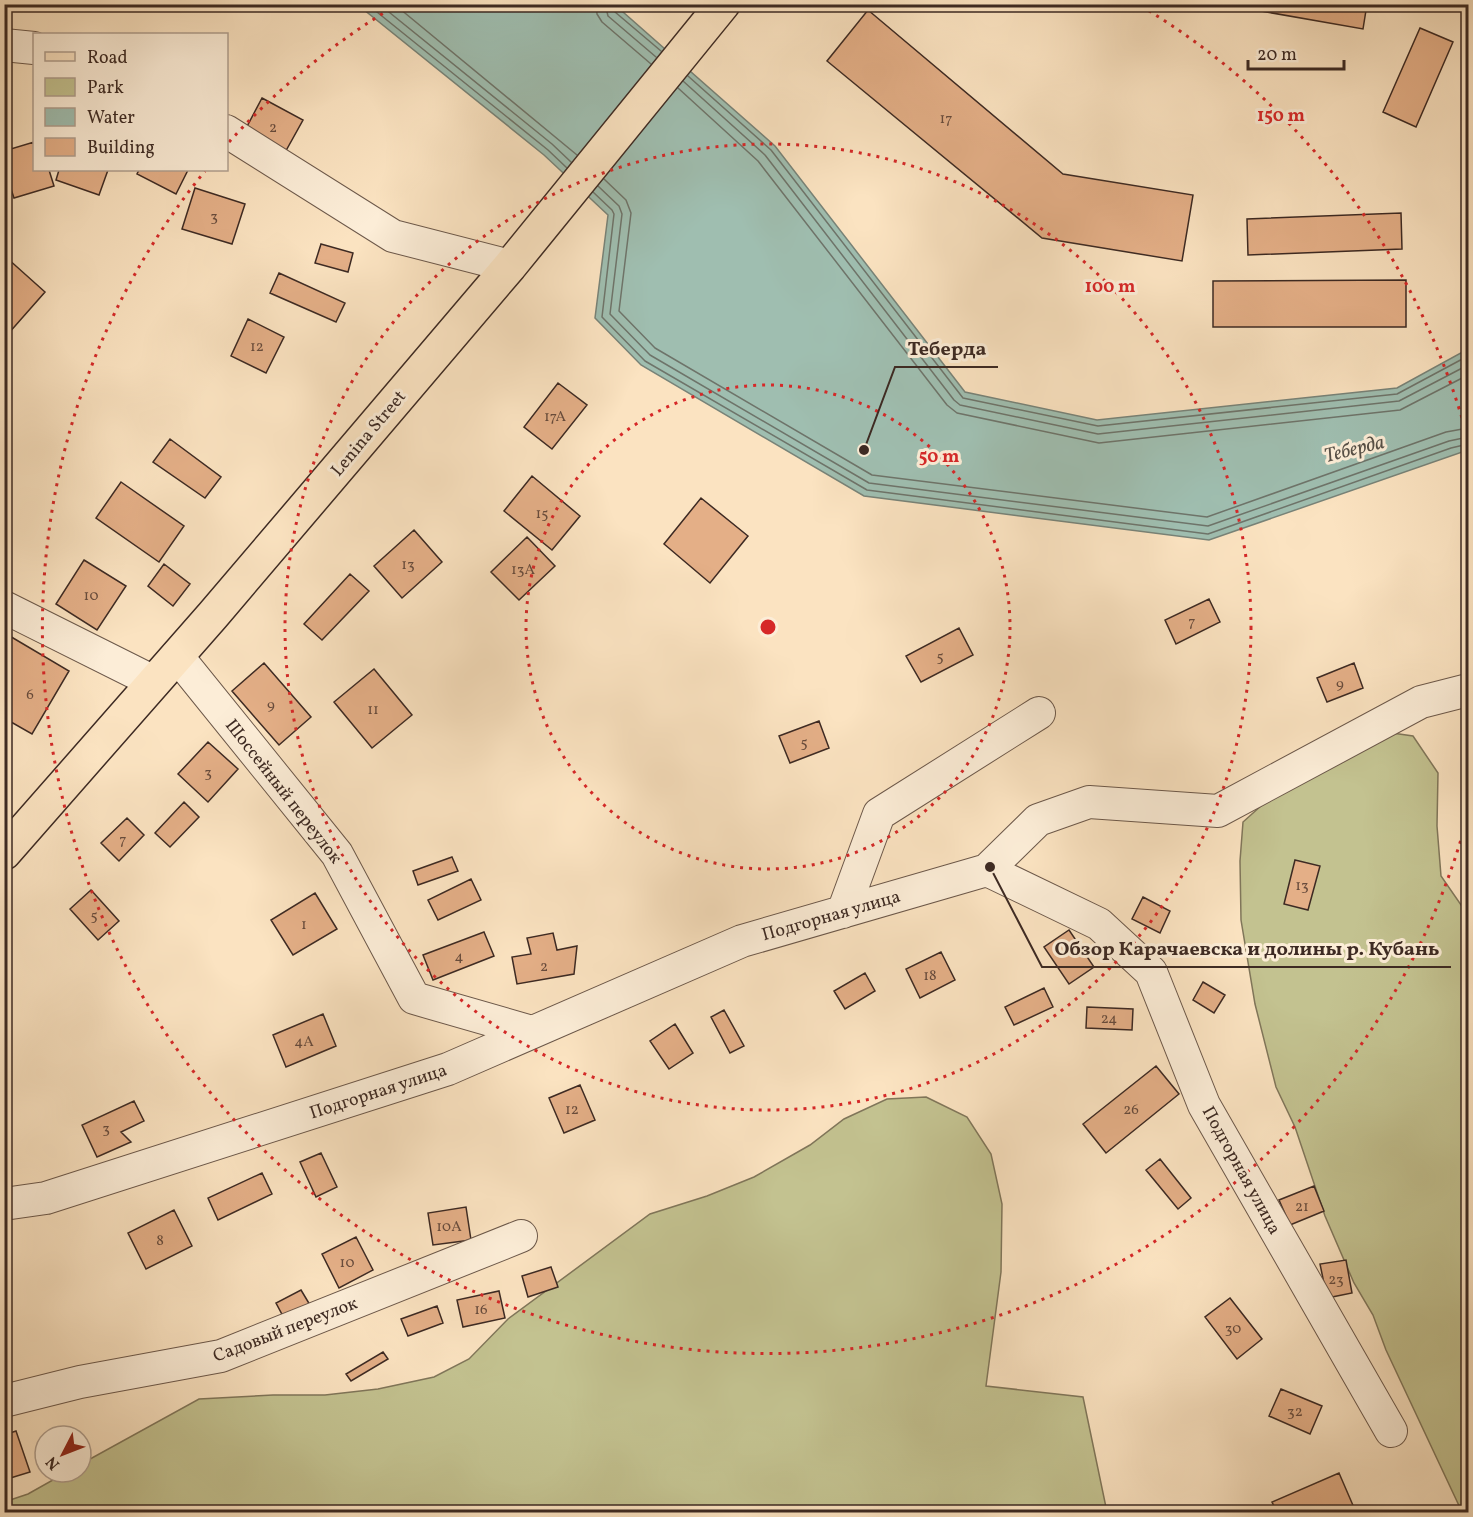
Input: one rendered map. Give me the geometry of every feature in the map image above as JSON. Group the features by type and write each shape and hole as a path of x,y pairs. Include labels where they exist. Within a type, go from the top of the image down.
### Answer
{"main road":[{"name":"Lenina Street","path":"4,853 177,657 510,266 723,4"}],"street":[{"path":"4,45 33,48"},
{"path":"228,132 393,236 510,266"},
{"path":"4,607 154,682"},
{"name":"Шоссейный переулок","path":"177,657 337,854 414,998 532,1032"},
{"path":"987,870 1038,820 1089,802 1218,811 1421,702 1468,690"},
{"path":"843,912 879,814 1040,713"},
{"name":"Подгорная улица","path":"4,1204 46,1198 448,1069 742,941 987,870 1099,924 1151,972 1204,1105 1391,1431"},
{"name":"Садовый переулок","path":"4,1401 81,1383 221,1356 521,1236"}],"green space":[{"path":"1371,730 1413,736 1438,773 1437,826 1441,876 1468,915 1468,1512 1462,1512 1386,1350 1373,1315 1354,1283 1325,1216 1295,1127 1276,1087 1255,1004 1241,920 1240,861 1243,822 1273,795"},
{"path":"926,1097 967,1117 991,1154 1002,1204 1001,1272 986,1386 1083,1397 1107,1512 5,1512 4,1502 28,1494 46,1484 93,1484 93,1457 199,1399 325,1395 378,1389 434,1377 469,1359 508,1319 650,1214 707,1196 754,1177 810,1145 844,1119 887,1099"}],"water":[{"path":"358,5 615,5 775,146 965,392 1097,420 1397,388 1468,349 1468,450 1209,540 864,496 641,365 595,318 608,215 544,155"}],"building":[{"path":"1221,4 1367,4 1363,29"},
{"path":"868,10 1063,174 1193,195 1182,261 1042,238 827,61"},
{"path":"1420,28 1453,42 1416,127 1383,112"},
{"path":"262,98 303,120 283,156 243,134"},
{"path":"33,142 33,171 49,171 54,186 14,198 4,168 4,151"},
{"path":"59,171 108,171 99,195 56,180"},
{"path":"138,171 188,171 176,194 137,174"},
{"path":"195,188 245,204 232,244 182,229"},
{"path":"1401,213 1402,249 1248,255 1247,219"},
{"path":"321,244 353,253 348,272 315,263"},
{"path":"7,258 45,292 8,334 4,331 4,261"},
{"path":"279,273 345,303 336,322 270,293"},
{"path":"1406,280 1406,327 1213,327 1213,281"},
{"path":"248,319 284,337 266,373 231,356"},
{"path":"558,383 587,405 552,449 524,427"},
{"path":"170,439 221,477 205,498 153,462"},
{"path":"532,476 580,516 552,550 504,511"},
{"path":"121,482 184,526 159,562 96,518"},
{"path":"701,498 748,536 710,583 664,544"},
{"path":"414,530 442,562 402,598 374,566"},
{"path":"527,537 555,566 519,600 491,572"},
{"path":"84,560 126,586 97,630 56,604"},
{"path":"164,564 190,584 173,606 148,586"},
{"path":"350,574 369,591 322,640 304,624"},
{"path":"1209,599 1220,622 1176,644 1165,620"},
{"path":"959,628 973,655 921,682 906,656"},
{"path":"8,635 69,671 32,734 4,718 4,640"},
{"path":"264,663 311,717 279,745 232,691"},
{"path":"1354,663 1363,688 1327,702 1317,678"},
{"path":"374,669 412,715 372,748 334,702"},
{"path":"819,721 829,748 790,763 779,736"},
{"path":"208,742 238,769 208,802 178,774"},
{"path":"184,802 199,817 170,847 155,833"},
{"path":"127,818 144,835 119,861 101,843"},
{"path":"452,857 458,871 418,885 413,871"},
{"path":"1295,860 1320,866 1308,910 1284,904"},
{"path":"471,879 481,900 438,920 428,900"},
{"path":"91,890 119,921 98,940 70,909"},
{"path":"315,893 337,929 293,955 271,920"},
{"path":"1143,897 1170,911 1160,933 1132,919"},
{"path":"1069,930 1094,967 1069,984 1044,947"},
{"path":"484,932 494,956 433,980 423,955"},
{"path":"553,933 557,950 577,946 574,974 517,984 512,957 531,954 527,938"},
{"path":"941,952 955,980 920,998 906,969"},
{"path":"865,973 875,991 845,1009 834,991"},
{"path":"1203,982 1225,995 1214,1013 1193,1000"},
{"path":"1044,988 1053,1007 1014,1025 1005,1007"},
{"path":"1087,1007 1133,1009 1132,1030 1086,1028"},
{"path":"724,1010 744,1046 730,1053 711,1017"},
{"path":"323,1014 336,1046 286,1067 273,1035"},
{"path":"675,1024 693,1053 669,1069 650,1041"},
{"path":"1156,1066 1179,1094 1106,1153 1083,1124"},
{"path":"580,1085 595,1120 564,1133 549,1098"},
{"path":"134,1101 144,1121 121,1132 131,1142 97,1157 82,1125"},
{"path":"321,1153 337,1187 316,1197 300,1162"},
{"path":"1160,1159 1191,1198 1178,1209 1146,1170"},
{"path":"262,1173 272,1194 218,1220 208,1198"},
{"path":"1314,1186 1324,1211 1290,1225 1279,1200"},
{"path":"466,1207 471,1240 433,1245 428,1213"},
{"path":"174,1210 192,1246 146,1269 128,1233"},
{"path":"356,1237 373,1270 339,1288 322,1254"},
{"path":"1346,1260 1352,1293 1327,1298 1320,1264"},
{"path":"551,1267 558,1287 528,1297 522,1276"},
{"path":"301,1290 310,1305 284,1318 276,1303"},
{"path":"499,1291 505,1318 463,1327 457,1300"},
{"path":"1230,1298 1262,1339 1237,1359 1205,1317"},
{"path":"437,1306 443,1323 408,1336 401,1319"},
{"path":"383,1352 388,1359 351,1381 346,1374"},
{"path":"1281,1389 1322,1406 1310,1434 1269,1416"},
{"path":"16,1431 30,1472 4,1480 4,1435"},
{"path":"1339,1473 1355,1510 1349,1512 1277,1512 1272,1502"}],"place":[{"name":"Теберда","path":"864,450"},
{"name":"Обзор Карачаевска и долины р. Кубань","path":"990,867"}]}
